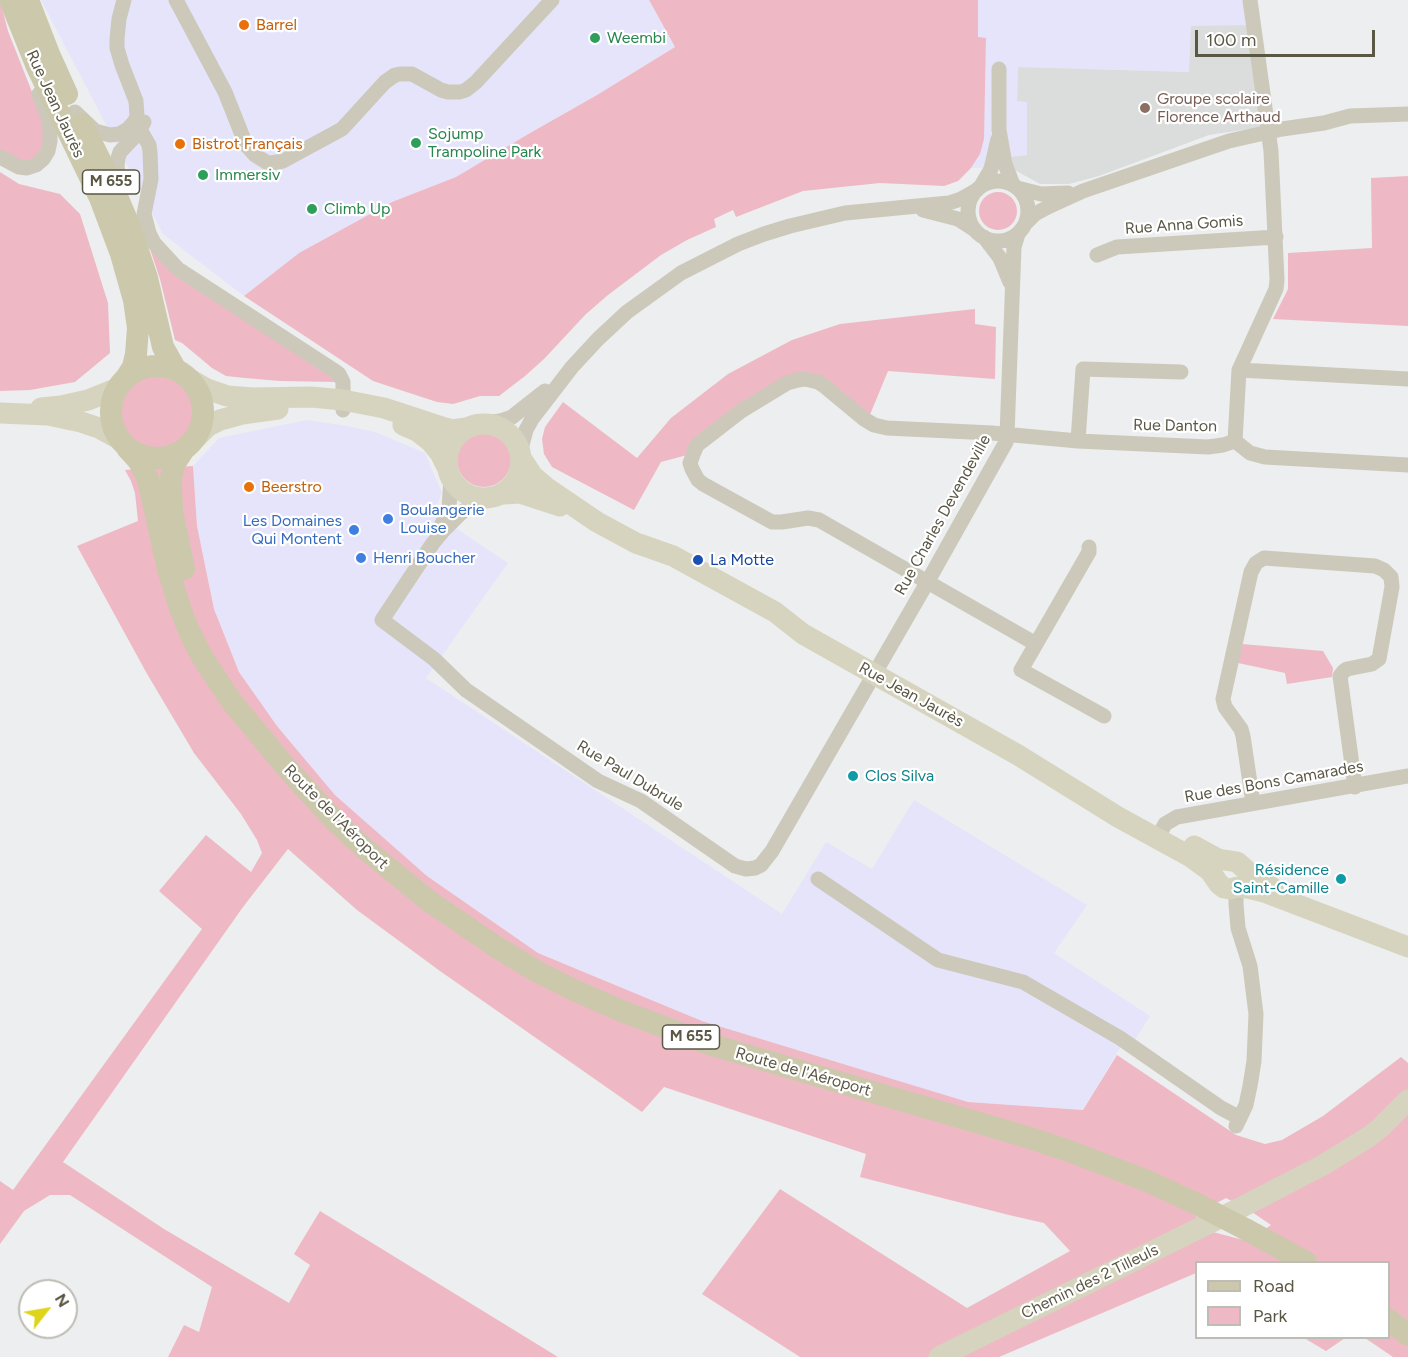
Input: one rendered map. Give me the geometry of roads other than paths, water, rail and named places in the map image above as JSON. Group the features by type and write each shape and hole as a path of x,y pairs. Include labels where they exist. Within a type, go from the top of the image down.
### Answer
{"main road":[{"name":"Rue Jean Jaurès","path":"10,0 30,51 100,198 121,254 137,315 138,341 134,363 122,383"},
{"name":"Rue Jean Jaurès","path":"28,0 56,70 130,228 147,278 163,347 182,374"},
{"path":"182,374 166,367 153,366 141,369 122,383 111,404 111,416 114,428 123,443 137,454 154,459 172,456 189,445 214,423 242,414 284,408 343,405 384,408 453,430 476,426 501,428 510,434 519,447 521,468 511,487 498,495 477,498 458,488 437,449 417,431 387,419 343,405 311,397 240,398 214,392 182,374"},
{"path":"182,374 199,392 202,404 202,422 189,445"},
{"name":"Route de l'Aéroport","path":"0,412 43,408 92,399 122,383"},
{"name":"Route de l'Aéroport","path":"0,412 48,416 81,422 99,428 123,443 138,460 148,479 168,569 189,631 201,655 223,688 285,766 335,821 429,902 495,946 536,971 576,991 624,1012 712,1045 982,1123 1059,1148 1145,1180 1195,1203 1302,1261"},
{"path":"449,474 447,459 449,448 457,435 476,426"},
{"name":"Route de l'Aéroport","path":"189,445 175,463 171,487 172,511 190,592 210,650 226,681 262,738"},
{"name":"Rue Jean Jaurès","path":"521,458 533,476 547,488 597,522"},
{"name":"Rue Jean Jaurès","path":"498,495 520,493 555,504 597,522 636,543 673,556 775,612 803,634 873,674 1018,755 1074,782 1160,833 1227,885 1264,892 1408,947"},
{"name":"Rue Jean Jaurès","path":"1160,833 1218,859 1235,863 1268,886 1325,914"},
{"path":"1227,885 1242,883 1245,877 1244,871 1235,863"},
{"name":"Chemin des 2 Tilleuls","path":"939,1357 1316,1169 1357,1145 1380,1128 1408,1100"},
{"path":"1390,1320 1408,1335"}],"street":[{"path":"124,0 119,19 117,48 136,101 137,126 149,145 151,178 144,214 154,243 178,269 339,374 343,382 343,405"},
{"path":"177,0 225,92 246,145 255,155 271,163 283,161 342,129 385,82 395,75 412,74 448,92 466,90 552,0"},
{"path":"1234,441 1239,370 1277,285 1269,131 1250,0"},
{"path":"0,157 19,167 27,168 44,159 48,151 50,128 46,111 29,70 30,51"},
{"path":"999,69 999,130 1005,164 1028,207 1022,228"},
{"path":"75,112 95,131 110,135 119,134 137,126"},
{"path":"902,208 963,221 980,234 999,241 1009,239 1035,214 1083,191 1220,144 1269,131 1324,123 1350,116 1408,114"},
{"path":"120,204 122,192 117,167 118,158 137,126"},
{"path":"980,234 970,221 968,210 971,199 991,169 999,130"},
{"path":"476,426 505,420 519,412 572,367 609,328 632,308 671,280 711,257 764,234 845,213 956,201 997,181 1041,194 1083,191"},
{"name":"Rue Charles Devendeville","path":"873,674 1003,449 1007,435 1014,247 1022,228"},
{"name":"Rue Charles Devendeville","path":"980,234 1000,258 1012,291"},
{"name":"Rue Anna Gomis","path":"1097,255 1118,247 1276,237"},
{"path":"521,458 526,430 532,419 572,367"},
{"path":"1078,441 1083,369 1181,372"},
{"path":"1239,370 1408,379"},
{"name":"Rue Danton","path":"1036,644 819,520 808,518 777,523 767,519 698,480 690,463 693,452 718,428 758,400 787,383 806,379 824,385 864,419 873,425 886,428 1208,447 1223,446 1234,441 1250,453 1265,457 1408,465"},
{"name":"Rue Paul Dubrule","path":"449,474 451,498 433,543 382,620 434,659 466,690 598,781 641,801 735,866 746,869 755,868 761,865 772,851 873,674"},
{"name":"Rue Paul Dubrule","path":"433,543 461,513 498,495"},
{"path":"1089,547 1089,552 1021,670 1104,716"},
{"path":"1253,803 1243,736 1225,707 1223,699 1251,572 1256,563 1264,558 1375,566 1384,570 1391,577 1392,587 1379,659 1372,664 1344,670 1340,676 1355,787"},
{"name":"Rue des Bons Camarades","path":"1160,833 1168,821 1177,817 1408,776"},
{"path":"818,879 938,960 1023,982 1120,1038 1238,1122 1246,1105 1254,1061 1256,1014 1250,966 1238,928 1230,916 1227,885"}],"place":[{"name":"Barrel","path":"244,25"},
{"name":"Weembi","path":"595,38"},
{"name":"Groupe scolaire Florence Arthaud","path":"1145,108"},
{"name":"Sojump Trampoline Park","path":"416,143"},
{"name":"Bistrot Français","path":"180,144"},
{"name":"Immersiv","path":"203,175"},
{"name":"Climb Up","path":"312,209"},
{"name":"Beerstro","path":"249,487"},
{"name":"Boulangerie Louise","path":"388,519"},
{"name":"Les Domaines Qui Montent","path":"354,530"},
{"name":"Henri Boucher","path":"361,558"},
{"name":"La Motte","path":"698,560"},
{"name":"Clos Silva","path":"853,776"},
{"name":"Résidence Saint-Camille","path":"1341,879"}]}
